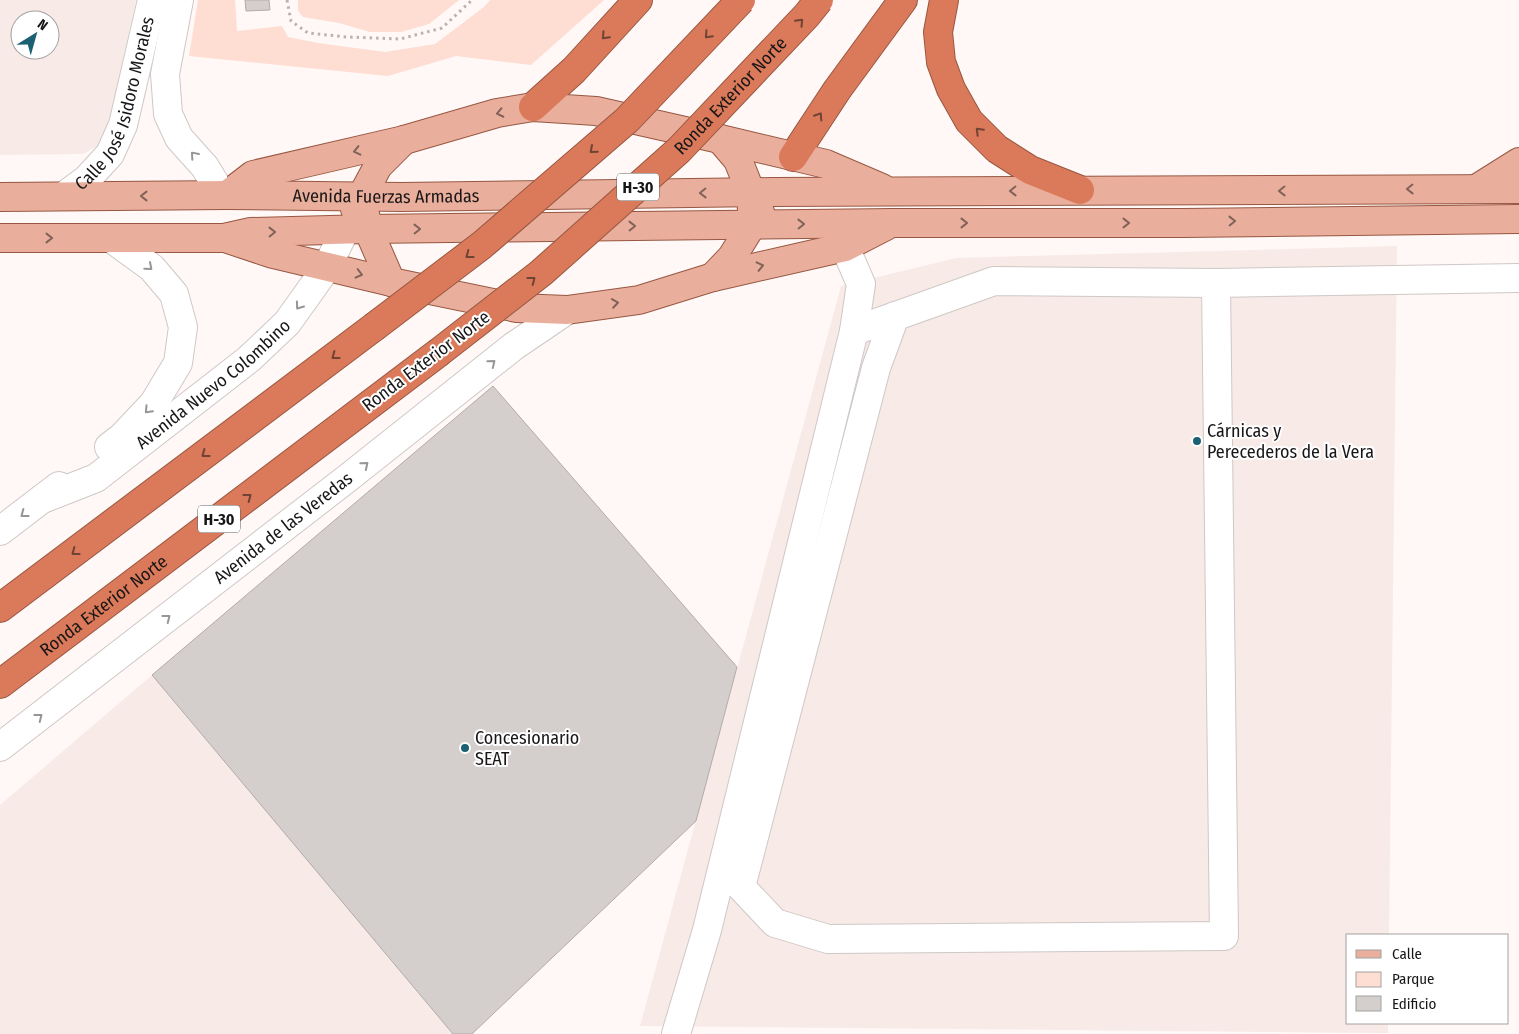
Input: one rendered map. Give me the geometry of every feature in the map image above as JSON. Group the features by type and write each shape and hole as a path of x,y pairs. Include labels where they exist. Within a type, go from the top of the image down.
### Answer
{"highway":[{"path":"533,107 574,70 638,0"},
{"path":"0,608 482,245 627,120 741,0"},
{"name":"Ronda Exterior Norte","path":"0,684 541,273 679,150 819,0"},
{"path":"792,157 836,90 903,0"},
{"path":"944,0 938,32 942,62 950,89 969,121 996,149 1030,170 1080,190"}],"main road":[{"path":"225,195 253,175 404,140 497,113 533,107 596,111 826,164 892,192"},
{"path":"720,139 762,193"},
{"path":"391,282 382,264 357,230 361,195 378,166 404,140"},
{"path":"713,277 732,257 752,225 762,193 792,157"},
{"path":"1476,189 1519,162"},
{"name":"Avenida Fuerzas Armadas","path":"0,197 1519,189"},
{"path":"1406,219 1440,204 1519,202"},
{"name":"Avenida Fuerzas Armadas","path":"0,238 224,238 251,232 357,230 892,223 1183,223 1519,218"},
{"path":"224,238 273,254 391,282 517,308 567,310 639,300 713,277 845,247 892,223"}],"street":[{"name":"Calle José Isidoro Morales","path":"64,196 87,178 110,154 123,125 152,0"},
{"name":"Calle José Isidoro Morales","path":"179,0 165,74 168,114 179,138 225,195"},
{"name":"Avenida Nuevo Colombino","path":"45,498 96,478 249,359 287,323 327,266 357,230"},
{"name":"Avenida Nuevo Colombino","path":"0,532 122,437 154,403 178,364 183,327 174,294 152,268 111,238"},
{"path":"676,1034 708,930 854,331 861,284 845,247"},
{"path":"854,331 994,281 1216,283 1519,278"},
{"path":"895,316 876,368 741,887 775,923 828,939 1224,936 1216,283"},
{"name":"Avenida de las Veredas","path":"0,747 349,477 514,346 567,310"}],"path":[{"path":"287,0 291,21 308,33 400,39 442,28 472,0"}],"shaded area":[{"path":"0,0 136,0 112,108 101,144 83,154 0,155"},
{"path":"1397,246 1389,934 1346,934 1346,1024 1388,1024 1388,1033 640,1026 841,286 956,258"},
{"path":"152,675 453,1034 0,1034 0,805"}],"green space":[{"path":"198,0 235,0 237,31 282,26 288,37 385,52 435,44 484,7 490,0 604,0 531,65 456,56 388,76 189,56"},
{"path":"298,0 459,0 429,24 401,32 370,32 339,23 303,17 298,11"}],"building":[{"path":"245,0 269,0 270,10 246,11"},
{"name":"Concesionario SEAT","path":"493,386 737,667 696,821 472,1034 453,1034 152,675"}],"place":[{"name":"Cárnicas y Perecederos de la Vera","path":"1197,441"},
{"name":"Concesionario SEAT","path":"465,748"}]}
